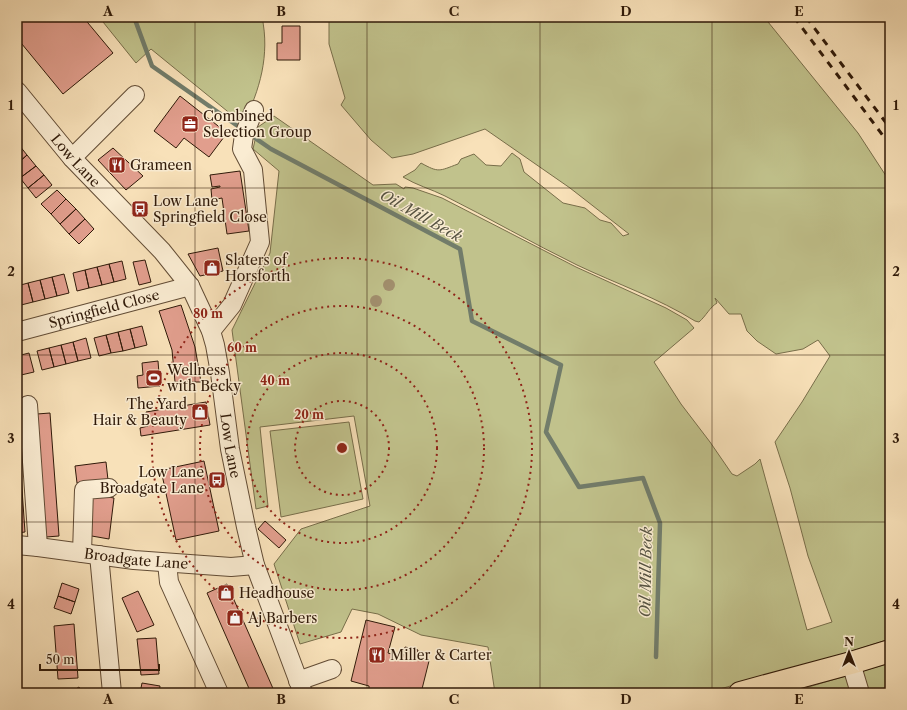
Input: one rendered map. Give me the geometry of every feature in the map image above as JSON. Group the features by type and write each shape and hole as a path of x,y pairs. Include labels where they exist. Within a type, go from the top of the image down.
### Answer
{"highway":[{"path":"740,693 890,651"}],"street":[{"name":"Low Lane","path":"17,91 72,158 162,251 190,286 211,331 220,373 230,449 255,565 301,687"},
{"path":"72,158 135,94"},
{"path":"211,331 232,305 260,242 253,170 242,149 244,135 252,115"},
{"name":"Springfield Close","path":"17,332 190,286"},
{"path":"28,405 38,547"},
{"path":"109,488 84,490 90,554 112,693"},
{"name":"Broadgate Lane","path":"17,546 38,547 134,560 230,567 255,565"},
{"path":"167,562 169,582 219,693"},
{"path":"851,663 860,693"},
{"path":"301,687 332,670"}],"green space":[{"path":"99,17 262,17 265,45 262,72 259,85 243,124 151,49 136,63"},
{"path":"329,17 764,17 858,133 890,182 890,639 706,693 495,693 488,647 421,635 378,614 352,609 341,632 300,644 274,564 301,529 370,506 354,416 260,427 268,506 256,509 232,330 270,253 279,171 253,149 258,127 274,116 373,185 396,184 404,189 405,187 413,188 442,198 576,267 666,308 687,320 694,328 654,362 681,404 732,474 737,476 760,459 807,630 832,622 808,556 790,488 775,442 830,356 818,340 803,349 776,354 757,341 747,331 741,314 729,314 715,298 717,303 699,322 695,321 652,298 577,265 445,196 403,177 415,170 421,163 439,170 458,164 461,159 474,154 486,165 501,166 512,153 520,159 524,172 563,203 585,208 600,220 611,223 623,236 629,234 570,188 485,129 413,154 392,158 371,140 341,105 345,98 329,44"},
{"path":"349,422 363,499 281,517 270,431"},
{"path":"890,663 890,689 875,693 788,693"}],"building":[{"path":"17,17 83,17 113,53 63,94 17,38"},
{"path":"282,26 300,26 300,60 277,60 277,43 282,43"},
{"path":"180,96 227,133 209,157 184,138 176,148 154,131"},
{"path":"19,145 27,155 17,164 17,147"},
{"name":"Grameen","path":"113,148 143,176 126,190 98,160"},
{"path":"27,155 36,166 20,178 17,175 17,164"},
{"path":"36,166 44,175 28,188 20,178"},
{"path":"240,171 249,231 227,234 222,198 212,200 211,189 220,186 212,187 210,175"},
{"path":"44,175 52,185 36,198 28,188"},
{"path":"57,190 66,199 51,214 41,204"},
{"path":"66,199 76,209 60,224 51,214"},
{"path":"76,209 85,219 69,234 60,224"},
{"path":"85,219 94,229 79,244 69,234"},
{"path":"218,248 223,271 200,276 188,254"},
{"path":"145,260 151,282 139,285 133,262"},
{"path":"122,261 126,279 114,282 109,264"},
{"path":"109,264 114,282 102,285 97,267"},
{"path":"97,267 102,285 89,288 85,270"},
{"path":"85,270 89,288 77,291 73,273"},
{"path":"64,274 69,293 57,296 52,277"},
{"path":"52,277 57,296 45,299 40,280"},
{"path":"40,280 45,299 33,302 28,283"},
{"path":"28,283 33,302 21,305 17,286"},
{"path":"181,305 195,347 201,382 175,382 172,350 159,311"},
{"path":"142,326 147,345 135,348 130,329"},
{"path":"130,329 135,348 123,351 118,332"},
{"path":"118,332 123,351 111,353 106,335"},
{"path":"106,335 111,353 99,356 94,338"},
{"path":"86,338 91,358 78,361 73,342"},
{"path":"73,342 78,361 66,364 61,345"},
{"path":"61,345 66,364 54,367 49,348"},
{"path":"49,348 54,367 42,370 37,351"},
{"path":"29,353 34,372 21,375 17,356"},
{"path":"17,357 21,375 17,376"},
{"path":"158,361 160,386 138,388 137,376 143,375 142,363"},
{"path":"206,402 210,425 141,436 140,428 148,426 146,412"},
{"path":"50,413 59,536 46,537 37,414"},
{"path":"17,418 25,532 17,533"},
{"path":"204,461 219,531 176,540 161,470"},
{"path":"106,462 108,480 77,483 75,466"},
{"path":"91,494 114,498 109,539 86,535"},
{"path":"265,521 286,540 279,548 258,529"},
{"path":"62,583 79,589 75,602 58,596"},
{"path":"227,584 275,693 251,693 207,593"},
{"path":"138,591 154,625 137,632 122,598"},
{"path":"58,596 75,602 71,614 54,608"},
{"name":"Miller & Carter","path":"366,620 395,627 388,653 403,657 405,647 418,650 416,657 429,661 421,693 369,693 369,686 351,681"},
{"path":"74,624 78,678 58,679 54,626"},
{"path":"156,638 159,674 141,675 137,639"},
{"path":"142,683 160,686 159,693 140,693"},
{"path":"79,687 83,693 69,693"}],"waterway":[{"name":"Oil Mill Beck","path":"134,17 152,66 242,129"},
{"name":"Oil Mill Beck","path":"248,133 271,149 460,249 472,321 561,365 546,432 579,487 643,478 660,523 656,657"}],"railway":[{"path":"794,17 890,145"},
{"path":"806,17 890,128"}],"place":[{"name":"Combined Selection Group","path":"190,124"},
{"name":"Grameen","path":"117,165"},
{"name":"Low Lane Springfield Close","path":"140,209"},
{"name":"Slaters of Horsforth","path":"212,268"},
{"name":"Wellness with Becky","path":"154,378"},
{"name":"The Yard Hair & Beauty","path":"200,412"},
{"name":"Low Lane Broadgate Lane","path":"217,480"},
{"name":"Headhouse","path":"226,593"},
{"name":"Aj Barbers","path":"235,618"},
{"name":"Miller & Carter","path":"377,655"}]}
